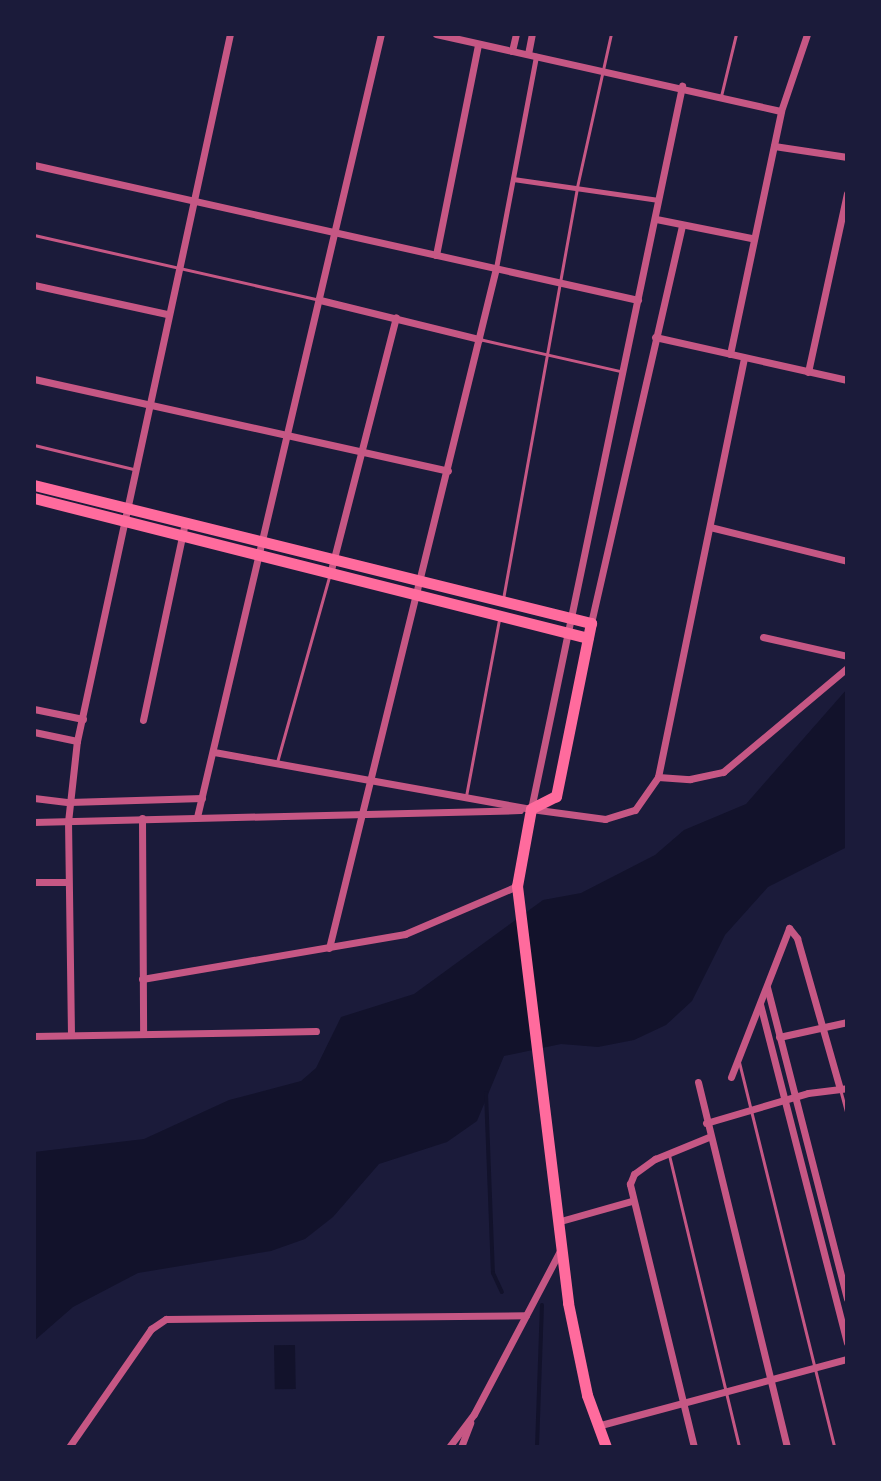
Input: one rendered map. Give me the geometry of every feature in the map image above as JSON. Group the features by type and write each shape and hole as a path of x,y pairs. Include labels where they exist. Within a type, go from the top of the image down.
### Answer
{"main road":[{"path":"34,485 262,540 419,583 591,623 556,796 531,809 517,902 560,1251 577,1357 606,1447"},
{"path":"34,498 588,638"}],"street":[{"path":"71,1035 68,822 77,741 146,404 230,34"},
{"path":"197,817 381,34"},
{"path":"436,34 682,86 781,111"},
{"path":"512,51 516,34"},
{"path":"329,948 365,812 496,268 513,179 532,55 532,34"},
{"path":"730,354 751,238 781,111 807,34"},
{"path":"436,255 478,44"},
{"path":"531,809 682,86"},
{"path":"774,146 847,157"},
{"path":"34,165 638,300"},
{"path":"513,179 659,200"},
{"path":"808,372 847,193"},
{"path":"656,219 751,238"},
{"path":"591,623 682,225"},
{"path":"34,285 167,314"},
{"path":"320,300 479,339"},
{"path":"330,574 396,317"},
{"path":"655,337 847,380"},
{"path":"214,752 373,777 531,809 618,817 635,810 658,777 744,358"},
{"path":"34,379 448,471"},
{"path":"143,720 185,522"},
{"path":"710,527 847,561"},
{"path":"763,637 847,656"},
{"path":"658,777 698,779 723,772 847,668"},
{"path":"34,709 83,719"},
{"path":"34,732 77,741"},
{"path":"34,798 69,802 202,798"},
{"path":"34,822 365,812 476,815 531,809"},
{"path":"142,818 143,1034"},
{"path":"34,882 67,882"},
{"path":"142,979 405,934 517,886"},
{"path":"706,1123 795,1096 844,1089 792,929 785,930 731,1077"},
{"path":"767,985 847,1299"},
{"path":"760,1004 847,1343"},
{"path":"770,1039 847,1022"},
{"path":"34,1036 316,1031"},
{"path":"698,1082 787,1447"},
{"path":"694,1447 630,1190 634,1174 668,1151 709,1137"},
{"path":"798,1151 808,1148"},
{"path":"556,1216 631,1201"},
{"path":"461,1447 474,1414 560,1251"},
{"path":"69,1447 151,1329 178,1318 526,1315"},
{"path":"597,1426 724,1388 847,1359"},
{"path":"449,1447 474,1414"}],"lane":[{"path":"502,603 545,354 611,34"},
{"path":"721,96 736,34"},
{"path":"34,235 320,300"},
{"path":"479,339 622,372"},
{"path":"34,445 133,469"},
{"path":"277,762 330,574"},
{"path":"466,796 500,616"},
{"path":"738,1059 834,1447"},
{"path":"844,1089 847,1116"},
{"path":"668,1151 739,1447"}],"shaded area":[{"path":"847,689 847,847 768,887 725,935 692,1001 666,1025 634,1040 598,1047 561,1044 504,1056 477,1121 447,1142 379,1164 333,1217 305,1239 271,1251 138,1273 73,1307 34,1341 34,1152 144,1139 229,1100 301,1081 316,1068 341,1017 414,994 543,900 581,893 655,855 684,830 746,804"},
{"path":"274,1345 295,1345 296,1389 275,1389"}],"waterway":[{"path":"486,1093 493,1273 502,1292"},
{"path":"537,1447 542,1305"}]}
